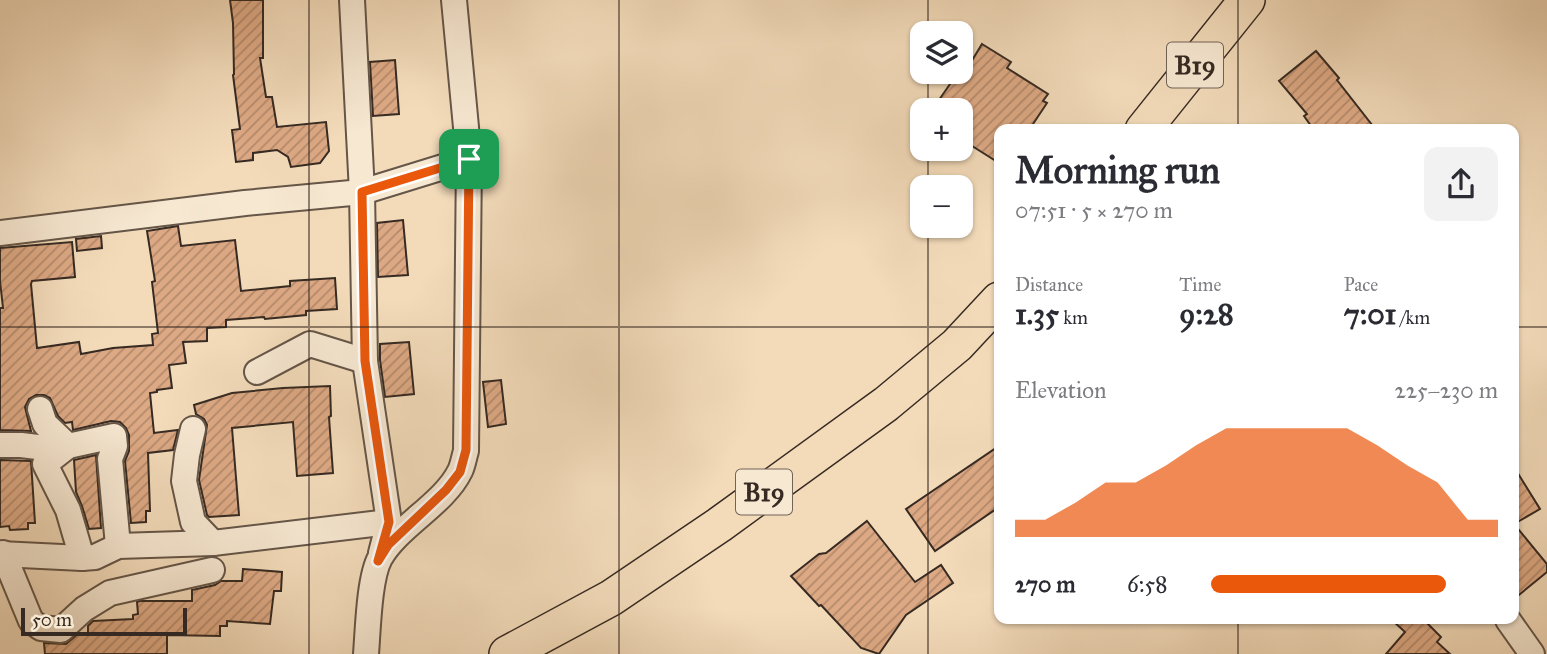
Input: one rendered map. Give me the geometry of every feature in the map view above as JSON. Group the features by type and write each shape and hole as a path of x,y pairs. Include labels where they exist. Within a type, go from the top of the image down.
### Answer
{"highway":[{"name":"B19","path":"1153,124 1247,0"},
{"name":"B19","path":"507,654 611,598 719,525 886,404 957,345 994,305"}],"street":[{"path":"352,0 362,192 365,361 389,522 372,593 366,654"},
{"path":"378,561 388,545 446,490 460,472 466,450 469,159 454,0"},
{"path":"0,233 246,202 362,192 469,159"},
{"path":"257,372 310,344 365,361"},
{"path":"40,409 45,424 68,446"},
{"path":"193,429 184,481 193,522 214,543"},
{"path":"0,445 46,448 114,436 115,446 110,459 118,547"},
{"path":"68,446 45,464 88,558 110,593"},
{"path":"212,570 110,593 84,609 61,630 41,628 31,621 1,554 88,558 118,547 214,543 389,522"},
{"path":"1511,624 1532,654"}],"building":[{"path":"230,0 263,0 263,58 260,58 266,97 272,97 277,127 326,122 329,151 320,163 291,167 288,157 277,150 253,153 253,160 236,162 232,130 240,129 233,75"},
{"path":"982,44 1011,62 1007,68 1048,94 1043,101 1047,103 1033,124 994,124 994,160 973,147 973,98 940,98 950,84 973,84 973,59"},
{"path":"1316,51 1371,124 1310,124 1304,116 1307,114 1279,81"},
{"path":"395,60 399,114 373,116 370,62"},
{"path":"403,220 408,275 378,277 377,223"},
{"path":"178,226 181,246 235,240 241,291 290,286 290,281 335,278 337,309 306,311 306,315 226,320 226,327 207,328 207,341 183,342 186,363 169,365 172,388 150,393 154,433 178,430 173,450 148,453 150,511 146,511 146,522 131,523 125,461 129,451 129,435 120,422 111,421 73,430 72,422 65,423 58,416 50,398 36,395 29,399 25,407 31,431 0,430 0,308 3,308 0,248 72,242 75,277 32,281 31,284 37,348 79,342 81,354 153,345 152,334 158,333 152,282 155,281 147,231"},
{"path":"101,236 102,248 77,251 76,239"},
{"path":"409,342 414,394 385,397 380,344"},
{"path":"501,380 506,424 488,427 483,382"},
{"path":"330,386 333,473 297,476 293,422 232,428 239,515 209,517 199,480 207,425 204,419 196,414 194,405 232,393"},
{"path":"994,449 994,510 935,551 906,509"},
{"path":"96,455 101,528 89,529 76,492 74,460"},
{"path":"0,460 31,461 35,523 28,523 28,529 10,530 9,526 0,527"},
{"path":"1519,475 1540,509 1519,521"},
{"path":"867,521 915,582 941,565 953,583 906,615 879,654 861,648 791,576"},
{"path":"1519,530 1547,564 1547,572 1519,595"},
{"path":"243,569 282,572 281,591 274,591 270,624 227,621 227,626 220,626 220,636 167,635 167,654 45,654 44,643 66,644 79,633 88,633 88,626 93,621 133,619 133,615 138,614 137,602 192,601 192,590 221,581 242,581"},
{"path":"1396,624 1428,624 1441,637 1437,642 1450,654 1386,654 1405,632"}],"route":[{"path":"469,159 466,450 460,472 446,490 388,545 378,561 389,522 365,361 362,192 469,159"}]}
